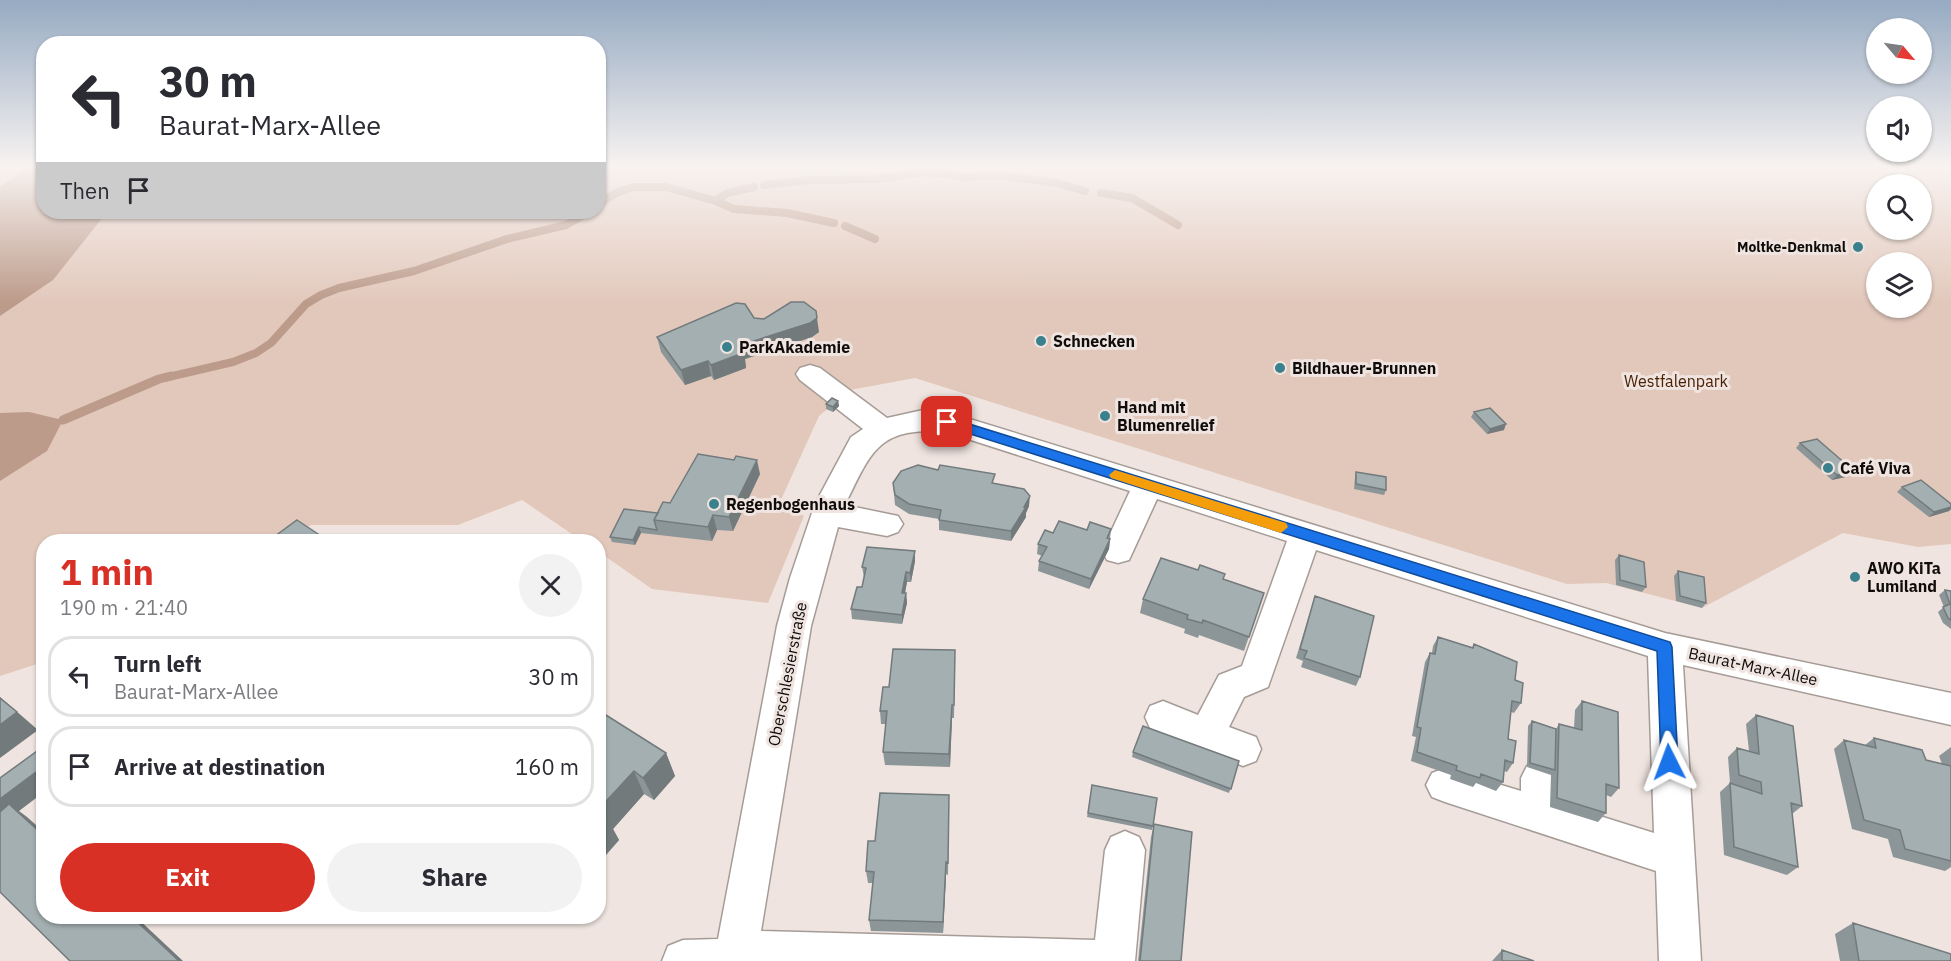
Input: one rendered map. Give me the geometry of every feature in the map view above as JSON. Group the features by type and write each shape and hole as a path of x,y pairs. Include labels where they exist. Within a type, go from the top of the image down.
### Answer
{"street":[{"path":"810,374 893,426"},
{"name":"Baurat-Marx-Allee","path":"893,426 923,420 947,422 1665,647 1951,709"},
{"name":"Oberschlesierstraße","path":"735,957 794,626 806,578 827,513 861,444 893,426"},
{"path":"1118,551 1148,485"},
{"path":"827,513 887,524"},
{"path":"1207,735 1231,686 1256,676 1305,535"},
{"path":"1665,647 1680,961"},
{"path":"1163,717 1243,749"},
{"path":"1445,785 1540,796 1674,858"},
{"path":"1114,961 1125,850"},
{"path":"682,961 735,957 1099,961"}],"green space":[{"name":"Westfalenpark","path":"0,213 36,213 36,219 606,219 606,213 1866,213 1866,240 1932,240 1932,213 1951,213 1951,544 1918,547 1843,533 1702,608 1606,583 1567,584 915,378 850,390 819,416 780,502 804,516 768,603 652,589 606,557 606,534 572,534 522,500 458,525 311,525 294,534 36,534 36,664 0,676"}],"shaded area":[{"path":"0,213 36,213 36,219 101,219 53,280 0,316"},
{"path":"29,412 63,420 47,451 0,481 0,413"}],"building":[{"path":"791,302 804,302 816,311 817,318 810,323 738,346 743,353 711,365 708,361 681,370 657,337 736,303 745,304 754,318 764,319"},
{"path":"832,398 838,401 833,407 826,404"},
{"path":"1490,408 1506,424 1490,429 1474,412"},
{"path":"1817,439 1854,471 1837,475 1800,443"},
{"name":"Regenbogenhaus","path":"698,454 734,460 736,456 757,460 729,517 713,515 708,527 654,520 663,502 670,503"},
{"path":"918,465 938,470 940,465 995,474 992,483 1024,489 1030,496 1011,531 939,520 941,510 909,504 895,495 893,483 901,471"},
{"path":"1356,472 1386,477 1386,490 1356,484"},
{"path":"1921,480 1951,504 1951,507 1934,512 1902,487"},
{"path":"624,509 658,513 654,520 657,530 639,527 633,540 610,537"},
{"path":"297,520 318,534 278,534"},
{"path":"1059,521 1087,530 1090,522 1111,529 1107,538 1110,539 1091,579 1039,561 1047,547 1038,544 1045,530 1053,533"},
{"path":"867,547 915,551 910,573 906,572 902,593 906,593 902,615 851,609 857,587 862,587 866,568 862,567"},
{"path":"1619,555 1644,562 1646,587 1620,580"},
{"path":"1161,558 1198,570 1200,565 1225,574 1223,579 1264,593 1249,637 1203,620 1202,623 1187,619 1188,615 1143,599"},
{"path":"1678,571 1704,577 1706,603 1680,596"},
{"path":"1945,590 1951,591 1951,620 1943,607 1950,604"},
{"path":"1315,596 1374,616 1360,677 1304,658 1307,651 1300,649"},
{"path":"1438,637 1473,648 1474,644 1517,662 1515,680 1523,683 1521,703 1512,701 1508,739 1516,741 1513,763 1505,760 1503,782 1481,774 1480,778 1467,774 1456,770 1457,766 1417,752 1421,728 1417,727 1430,653 1435,654"},
{"path":"893,649 955,650 954,705 952,705 949,754 883,752 887,711 880,711 883,687 889,687"},
{"path":"0,698 17,712 0,725"},
{"path":"1582,701 1618,712 1619,788 1606,784 1606,813 1557,798 1559,724 1582,730"},
{"path":"606,715 666,753 643,778 634,771 606,801"},
{"path":"1756,715 1793,726 1802,806 1791,803 1798,867 1734,847 1730,783 1762,794 1761,782 1739,775 1737,748 1759,754"},
{"path":"1532,721 1556,729 1555,770 1530,763"},
{"path":"1143,726 1239,761 1231,789 1133,752"},
{"path":"1874,738 1922,750 1926,760 1951,766 1951,861 1905,849 1900,830 1864,820 1844,740 1876,748"},
{"path":"36,752 36,772 0,799 0,778"},
{"path":"1092,785 1157,798 1153,826 1088,813"},
{"path":"880,793 949,795 948,863 946,862 943,922 869,920 874,872 866,871 868,841 875,841"},
{"path":"9,804 36,829 36,924 140,924 179,961 70,961 0,892 0,812"},
{"path":"1154,824 1192,832 1181,961 1140,961"},
{"path":"1853,923 1951,954 1951,961 1859,961"},
{"path":"1502,950 1534,961 1502,961"}],"waterway":[{"path":"785,213 834,223"},
{"path":"1157,213 1178,225"},
{"path":"164,378 233,362 256,353 271,343 306,304 339,288 414,271 507,239 566,225 577,219"},
{"path":"845,226 875,239"},
{"path":"63,420 171,376"}],"slow traffic":[{"path":"1115,475 1281,527"}],"place":[{"name":"Moltke-Denkmal","path":"1858,247"},
{"name":"Schnecken","path":"1041,341"},
{"name":"ParkAkademie","path":"727,347"},
{"name":"Bildhauer-Brunnen","path":"1280,368"},
{"name":"Hand mit Blumenrelief","path":"1105,416"},
{"name":"Café Viva","path":"1828,468"},
{"name":"Regenbogenhaus","path":"714,504"},
{"name":"AWO KiTa Lumiland","path":"1855,577"}],"route":[{"path":"947,422 1665,647 1669,762"}]}
